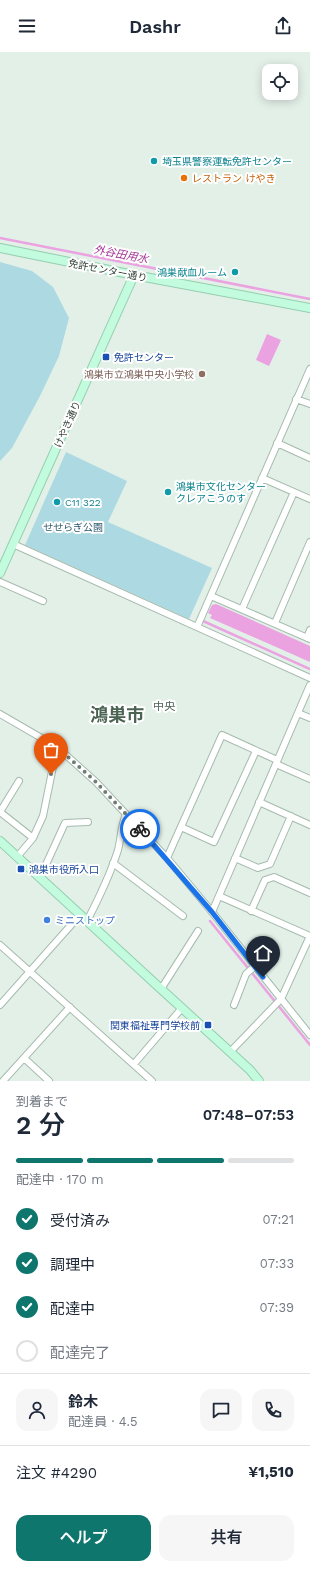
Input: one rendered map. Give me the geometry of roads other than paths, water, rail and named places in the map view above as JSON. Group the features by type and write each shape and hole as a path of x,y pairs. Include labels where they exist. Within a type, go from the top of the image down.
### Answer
{"street":[{"name":"免許センター通り","path":"0,248 310,308"},
{"name":"けやき通り","path":"0,573 134,275"},
{"path":"196,627 310,369"},
{"path":"296,399 310,404"},
{"path":"277,443 310,458"},
{"path":"262,478 310,499"},
{"path":"242,609 294,492"},
{"path":"274,623 310,542"},
{"path":"13,544 310,678"},
{"path":"0,582 44,601"},
{"path":"211,596 308,639 310,630"},
{"path":"212,912 310,685"},
{"path":"298,713 310,718"},
{"path":"0,714 57,747 96,782 167,858 310,1035"},
{"path":"167,858 222,735 256,751 310,780"},
{"path":"17,857 33,838 43,816 57,747"},
{"path":"181,827 214,842 256,751"},
{"path":"19,781 0,812 33,838"},
{"path":"259,802 310,825"},
{"path":"87,921 101,895 113,863 118,848 122,823 126,814"},
{"path":"235,858 258,868 270,864 291,816"},
{"path":"39,877 65,823 88,822"},
{"path":"0,841 250,1070 259,1081"},
{"path":"113,863 184,916"},
{"path":"251,911 265,880 274,877 310,893"},
{"path":"219,896 310,936 281,999 230,1052"},
{"path":"0,1005 80,915"},
{"path":"161,990 198,931"},
{"path":"0,945 152,1081"},
{"path":"234,1005 246,974 255,966"},
{"path":"3,1081 70,1007"},
{"path":"134,1064 182,1008"},
{"path":"24,1058 49,1081"}],"waterway":[{"name":"外谷田用水","path":"0,238 310,299"},
{"path":"203,621 310,669"},
{"path":"210,921 310,1045"}],"place":[{"name":"埼玉県警察運転免許センター","path":"154,161"},
{"name":"レストラン けやき","path":"184,178"},
{"name":"鴻巣献血ルーム","path":"235,272"},
{"name":"免許センター","path":"106,357"},
{"name":"鴻巣市立鴻巣中央小学校","path":"202,374"},
{"name":"鴻巣市文化センター クレアこうのす","path":"168,492"},
{"name":"C11 322","path":"57,502"},
{"name":"鴻巣市役所入口","path":"21,869"},
{"name":"ミニストップ","path":"47,920"},
{"name":"関東福祉専門学校前","path":"208,1025"}],"district":[{"name":"中央","path":"164,706"},
{"name":"鴻巣市","path":"117,715"}],"park label":[{"name":"せせらぎ公園","path":"73,527"}]}
